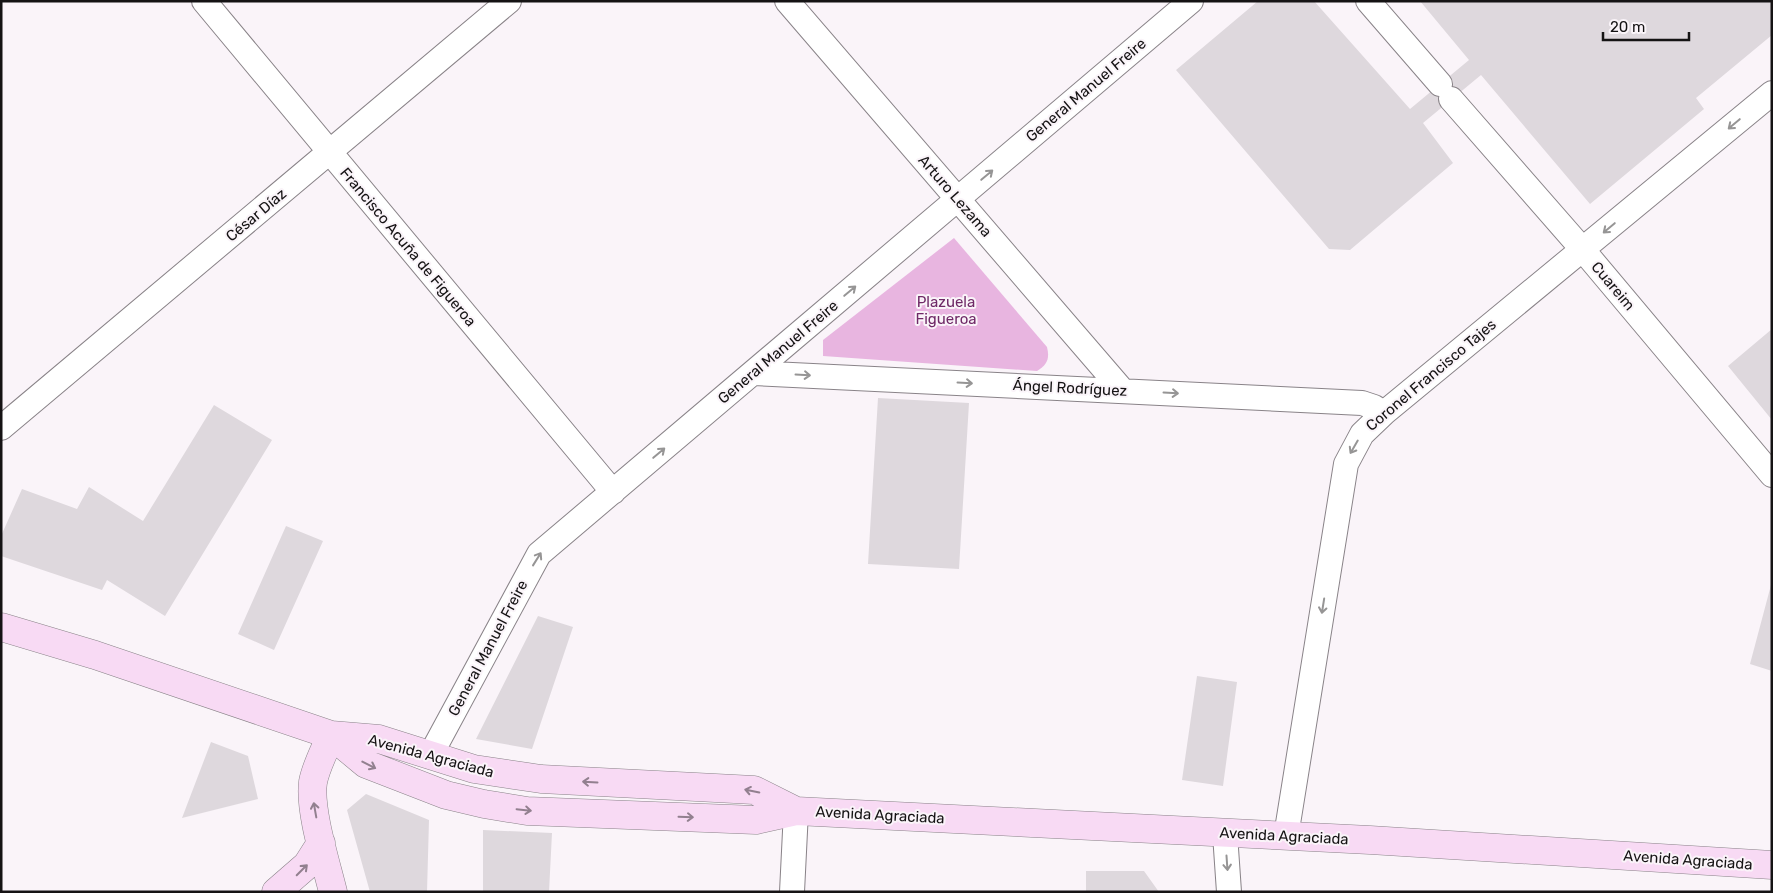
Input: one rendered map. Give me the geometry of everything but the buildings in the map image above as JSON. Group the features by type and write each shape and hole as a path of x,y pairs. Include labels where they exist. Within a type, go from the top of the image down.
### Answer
{"main road":[{"name":"Avenida Agraciada","path":"1,627 95,655 331,735 379,739 474,769 541,779 754,790 796,811"},
{"name":"Avenida Agraciada","path":"331,735 366,764 446,795 526,811 756,820 796,811 1286,836 1772,865"},
{"path":"331,735 313,782 321,843 333,892"},
{"path":"276,892 307,865 321,843"}],"street":[{"name":"Francisco Acuña de Figueroa","path":"204,1 612,492"},
{"name":"César Díaz","path":"1,428 509,1"},
{"name":"Arturo Lezama","path":"787,1 1122,391"},
{"name":"General Manuel Freire","path":"430,756 539,554 1191,1"},
{"name":"Cuareim","path":"1368,1 1583,250 1772,474"},
{"name":"Coronel Francisco Tajes","path":"1286,836 1346,464 1362,434 1384,413 1772,93"},
{"name":"Ángel Rodríguez","path":"754,373 1362,403 1384,413"},
{"path":"792,892 796,811"},
{"path":"1225,834 1229,892"}],"green space":[{"name":"Plazuela Figueroa","path":"954,238 1047,347 1048,358 1043,366 1037,371 823,356 823,340"}]}
